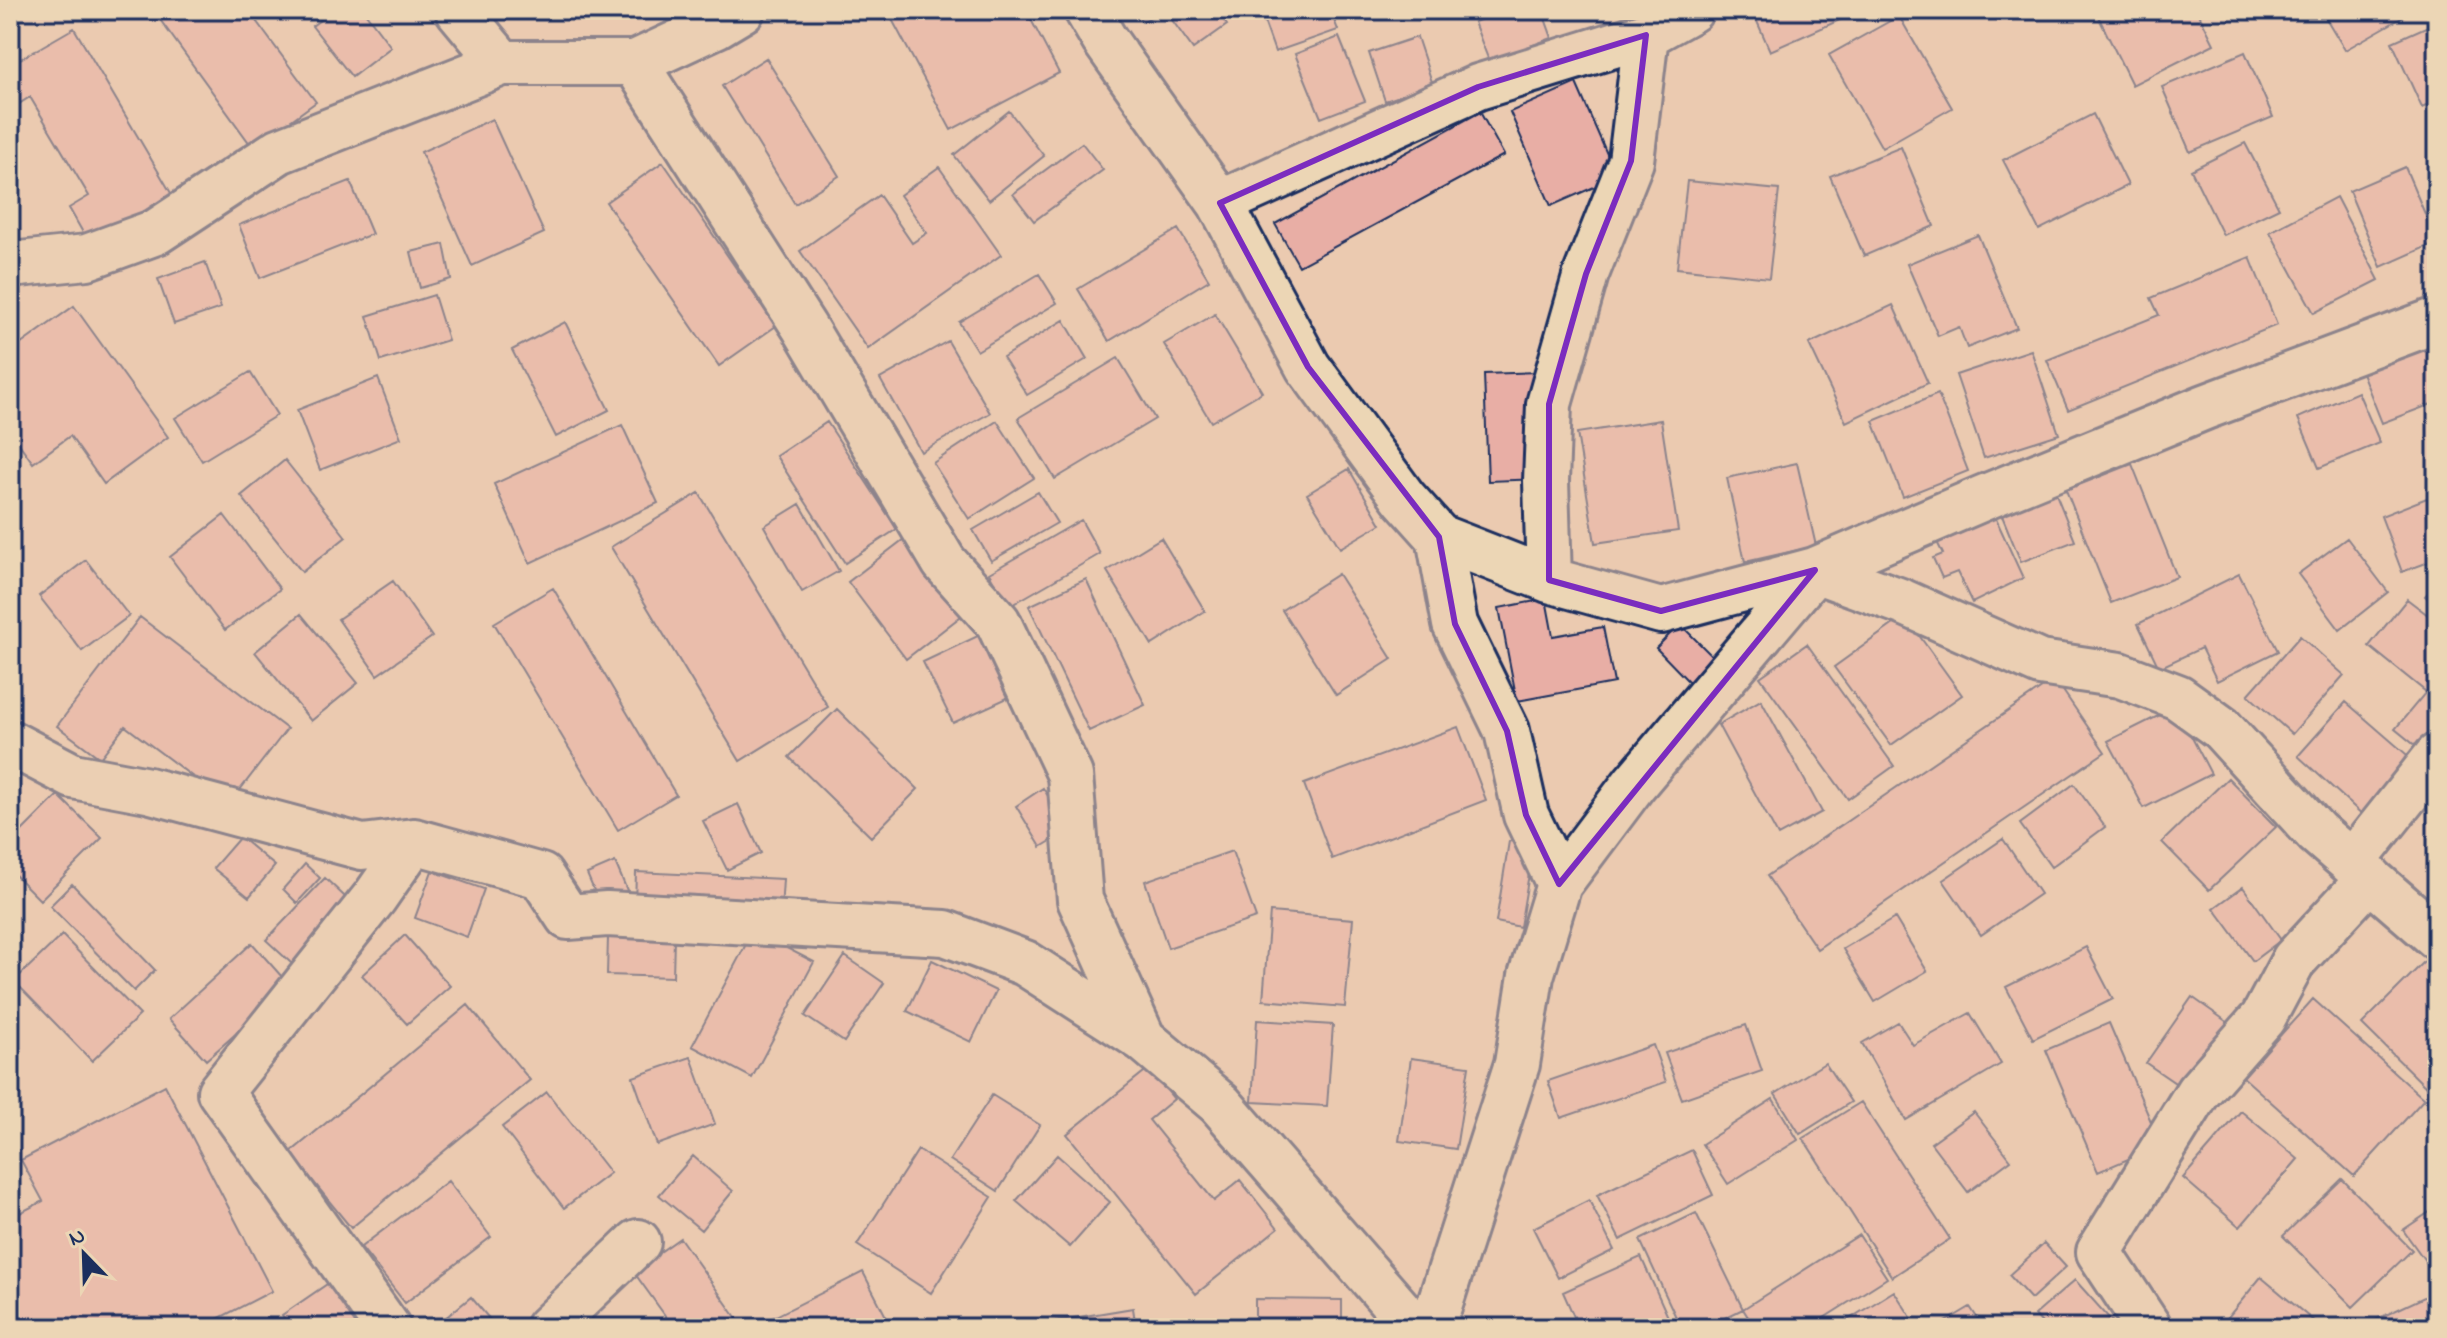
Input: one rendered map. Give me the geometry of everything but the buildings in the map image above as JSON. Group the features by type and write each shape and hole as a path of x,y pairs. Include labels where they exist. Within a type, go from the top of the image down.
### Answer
{"street":[{"path":"458,10 502,63"},
{"path":"10,265 87,257 156,232 279,151 502,63 635,63 742,10"},
{"path":"1087,10 1220,203 1308,367 1404,498 1439,537 1549,580 1661,611 1815,570 2205,407 2437,320"},
{"path":"1220,203 1478,87 1646,35 1691,10"},
{"path":"1549,580 1546,481 1549,404 1586,274 1631,161 1646,35"},
{"path":"635,63 804,327 944,562 998,622 1070,775 1080,900 1143,1039"},
{"path":"1439,537 1455,624 1507,731 1526,815 1559,884"},
{"path":"1815,570 1903,602 2040,663 2120,675 2178,697 2221,728 2316,832 2437,937"},
{"path":"1432,1328 1517,1064 1531,976 1559,884 1634,784 1815,570"},
{"path":"10,743 73,776 162,794 362,847 414,841 541,876 568,917 622,915 945,933 1025,963 1143,1039 1220,1104 1415,1328"},
{"path":"2149,1328 2099,1252 2198,1092 2263,1018 2294,960 2361,870 2437,756"},
{"path":"388,1328 220,1092 375,897 414,841"},
{"path":"548,1328 638,1242"}],"highlighted area":[{"path":"1646,35 1631,161 1586,274 1549,404 1549,580 1661,611 1815,570 1559,884 1526,815 1507,731 1455,624 1439,537 1308,367 1220,203 1478,87"}]}
